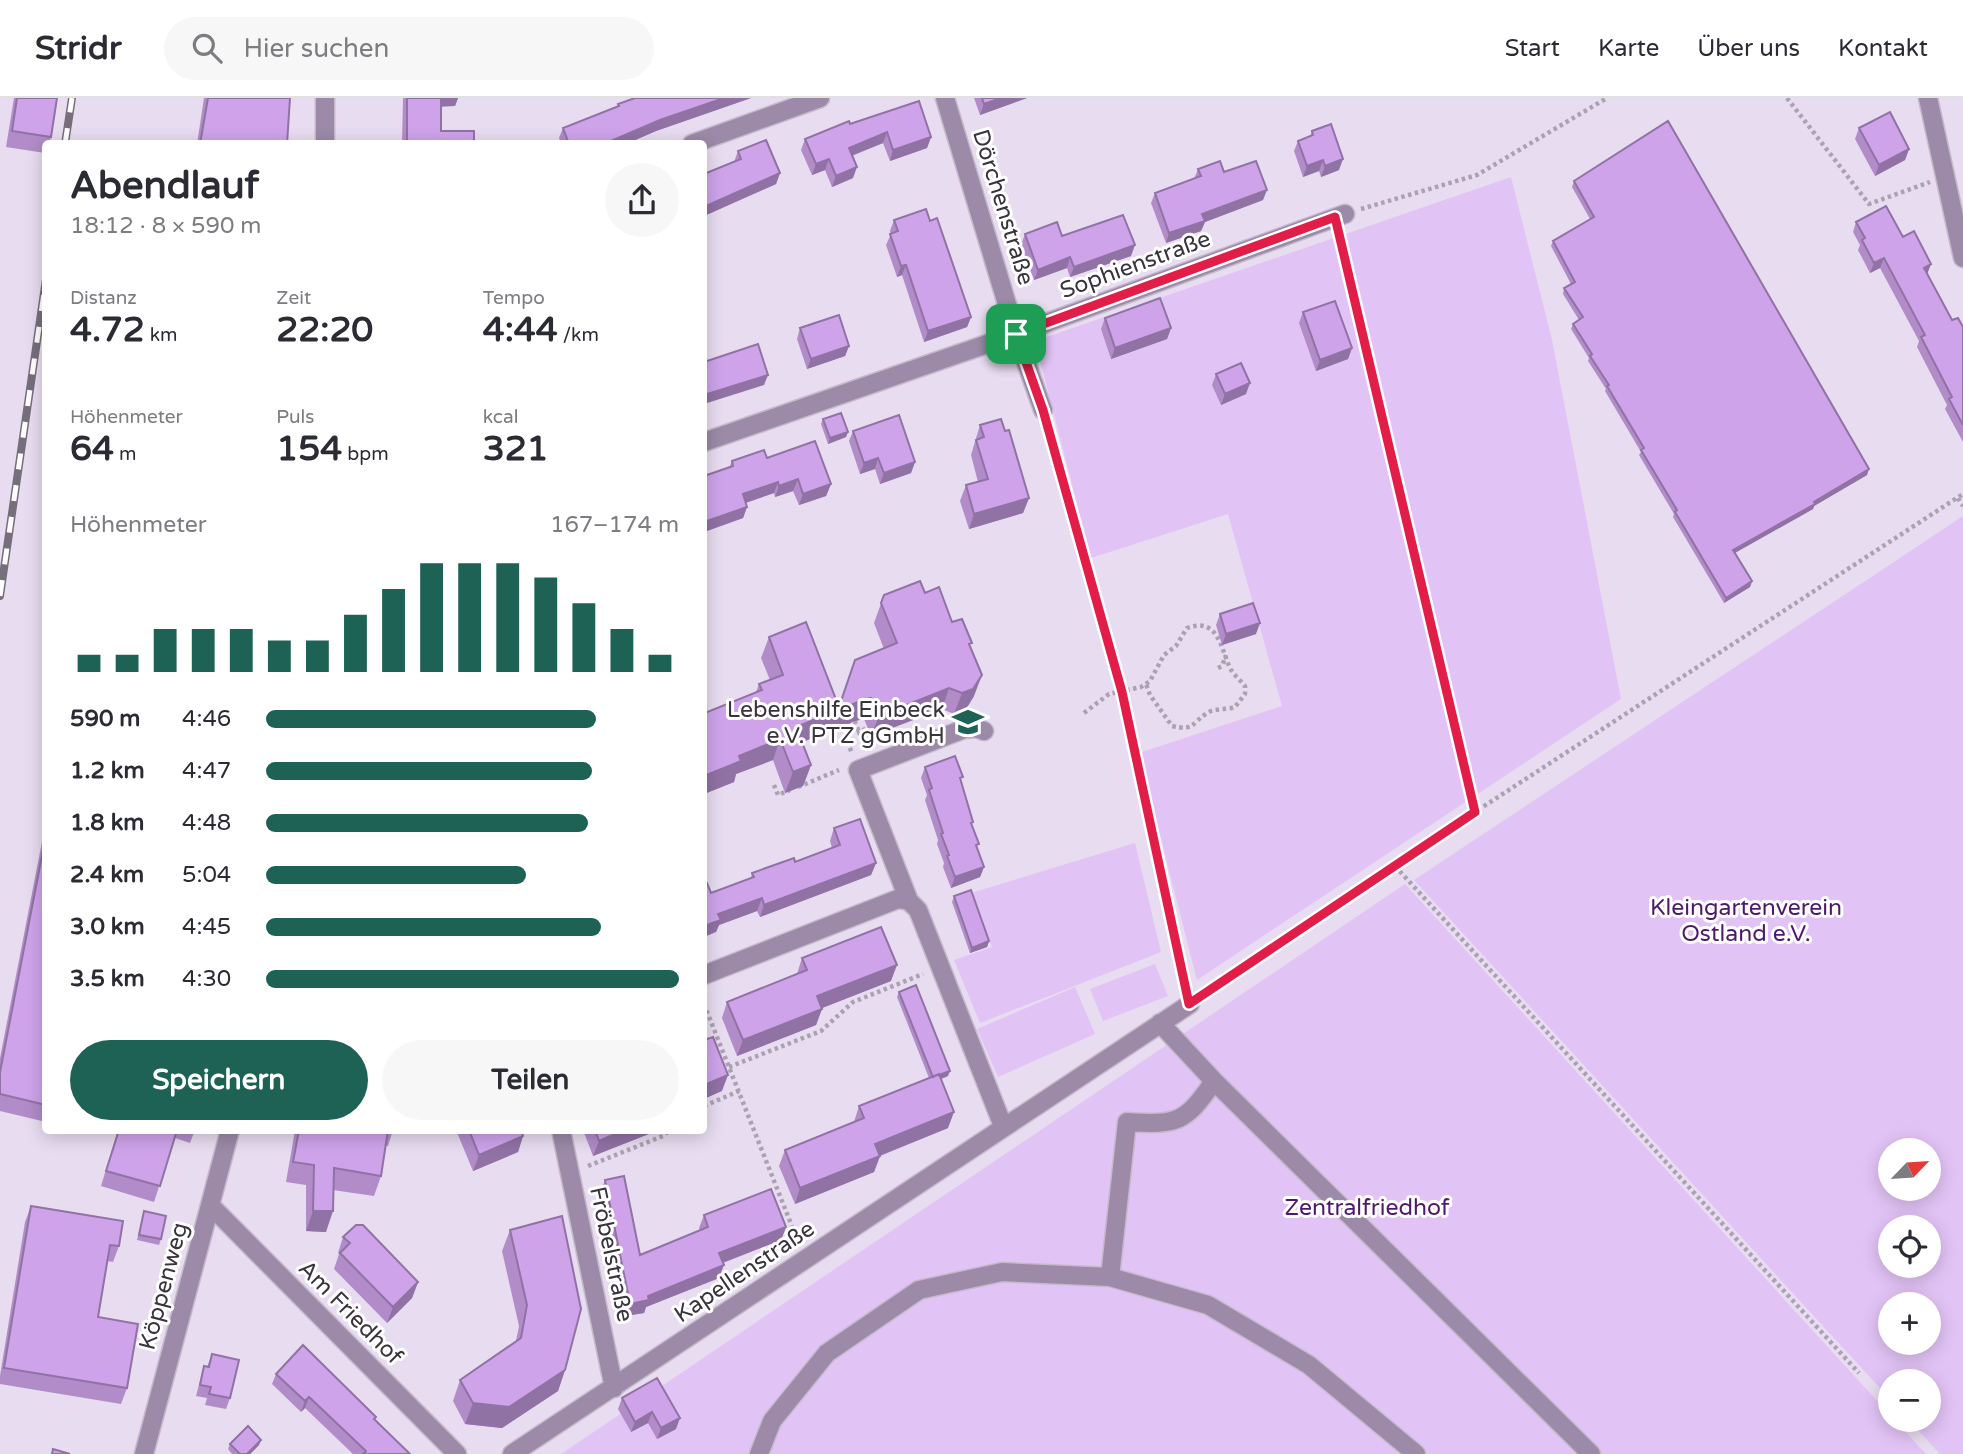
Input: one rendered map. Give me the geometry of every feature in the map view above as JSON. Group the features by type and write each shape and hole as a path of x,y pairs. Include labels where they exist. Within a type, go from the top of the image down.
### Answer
{"street":[{"path":"324,98 325,140"},
{"path":"703,140 820,98"},
{"name":"Dörchenstraße","path":"945,98 1016,334 1043,410"},
{"path":"1928,98 1963,258"},
{"name":"Sophienstraße","path":"707,441 1016,334 1340,216"},
{"path":"984,731 976,728 964,729 857,767 909,901 918,910 1003,1126"},
{"path":"707,974 898,899 909,901"},
{"name":"Kapellenstraße","path":"512,1454 1189,1004"},
{"path":"1160,1023 1214,1081 1591,1454"},
{"path":"1110,1277 1127,1122 1158,1124 1179,1120 1195,1107 1214,1081"},
{"name":"Köppenweg","path":"144,1454 229,1134"},
{"name":"Fröbelstraße","path":"562,1134 614,1388"},
{"name":"Am Friedhof","path":"210,1205 457,1454"},
{"path":"759,1454 772,1421 827,1353 919,1290 1002,1272 1110,1277 1208,1305 1309,1365 1416,1454"}],"path":[{"path":"1475,812 1340,216 1477,175 1607,98"},
{"path":"1787,98 1869,204 1944,177"},
{"path":"1043,410 1122,692 1189,1004 1475,812 1960,496 1963,506"},
{"path":"1084,713 1109,694 1146,684 1154,677 1164,655 1176,646 1186,628 1203,625 1213,631 1219,640 1231,669 1245,686 1245,694 1235,707 1208,712 1195,725 1186,729 1172,726 1150,695 1146,684"},
{"path":"1218,668 1222,666 1227,655"},
{"path":"774,785 778,796 857,767 838,718"},
{"path":"841,728 855,722 859,732"},
{"path":"1395,866 1859,1373"},
{"path":"729,1067 821,1031 853,1002 940,967"},
{"path":"707,1012 805,1259"},
{"path":"707,1105 739,1091"},
{"path":"570,1173 665,1134"}],"green space":[{"path":"1511,177 1552,340 1621,699 1197,980 1139,753 1282,706 1228,514 1091,558 1035,341"},
{"name":"Kleingartenverein Ostland e.V.","path":"1963,516 1963,1454 1940,1454 1920,1432 1941,1432 1941,1369 1878,1369 1878,1386 1414,880"},
{"path":"1135,843 1161,952 980,1023 954,960 992,947 971,893"},
{"name":"Zentralfriedhof","path":"1405,884 1878,1402 1878,1432 1906,1432 1926,1454 561,1454"},
{"path":"1155,964 1168,996 1103,1021 1090,989"},
{"path":"1075,987 1095,1034 998,1077 977,1029"}],"building":[{"path":"17,98 57,98 51,137 12,131"},
{"path":"208,98 290,98 287,140 201,140"},
{"path":"407,98 441,98 441,131 474,131 474,140 407,140"},
{"path":"635,98 724,98 660,120 613,140 568,140 563,128 619,106 618,104"},
{"path":"982,98 1001,98 984,104"},
{"path":"919,101 931,137 893,150 887,132 849,148 857,167 836,176 829,159 816,164 805,139 849,121 850,124"},
{"path":"1890,112 1909,149 1879,165 1859,128"},
{"path":"1668,121 1869,469 1814,502 1815,504 1733,550 1752,581 1726,598 1675,512 1677,510 1641,450 1644,448 1573,324 1583,317 1564,288 1575,282 1553,241 1594,217 1574,181"},
{"path":"1331,124 1343,159 1325,166 1323,160 1307,166 1298,141 1313,135 1312,131"},
{"path":"766,140 780,173 707,206 707,173 741,159 738,151"},
{"path":"1220,161 1224,172 1256,161 1267,190 1202,214 1205,221 1169,233 1155,193 1201,176 1198,169"},
{"path":"1886,206 1903,237 1914,231 1931,264 1924,268 1952,320 1958,318 1963,327 1963,425 1949,399 1952,397 1921,337 1925,335 1884,258 1874,263 1862,240 1865,238 1856,222"},
{"path":"926,209 930,221 937,218 971,317 928,331 906,265 901,266 890,234 898,231 894,220"},
{"path":"1123,215 1135,245 1074,267 1070,257 1038,270 1025,234 1057,222 1062,236"},
{"path":"1160,298 1171,328 1115,348 1105,318"},
{"path":"1335,301 1352,348 1320,360 1303,312"},
{"path":"839,315 849,346 811,359 800,328"},
{"path":"758,344 768,375 707,394 707,361"},
{"path":"1241,363 1250,383 1225,394 1216,374"},
{"path":"841,413 848,432 830,438 823,419"},
{"path":"899,415 915,462 884,473 878,458 864,463 853,431"},
{"path":"1001,419 1005,431 1009,430 1029,498 974,514 966,485 988,479 976,440 984,437 980,425"},
{"path":"815,441 831,484 803,494 798,479 779,486 778,482 743,494 747,507 707,521 707,475 733,466 732,461 764,450 767,458"},
{"path":"920,581 925,593 939,587 952,622 962,619 972,643 969,644 982,675 973,689 962,693 949,688 879,716 871,698 796,727 811,765 793,772 780,739 739,756 741,761 707,775 707,712 762,690 759,684 783,675 769,637 806,622 839,707 855,660 897,643 881,603 884,595"},
{"path":"1253,603 1260,623 1226,634 1220,614"},
{"path":"955,756 963,777 960,778 984,867 955,877 929,790 932,788 925,767"},
{"path":"860,819 876,863 764,905 762,898 718,914 721,920 707,925 707,883 711,893 754,877 752,873 794,858 795,862 840,845 834,828"},
{"path":"42,856 42,1104 0,1094 0,1072"},
{"path":"971,890 989,941 972,948 954,896"},
{"path":"881,927 897,965 817,996 822,1009 743,1040 727,1002 807,970 802,958"},
{"path":"916,985 950,1071 933,1077 899,992"},
{"path":"713,1037 728,1075 707,1084 707,1039"},
{"path":"939,1074 954,1112 875,1144 880,1156 800,1188 785,1150 864,1118 859,1106"},
{"path":"118,1134 176,1134 160,1186 106,1171"},
{"path":"298,1134 387,1134 381,1176 334,1168 333,1211 313,1211 314,1165 293,1162"},
{"path":"471,1134 522,1134 523,1136 479,1155"},
{"path":"596,1134 615,1134 599,1141"},
{"path":"624,1176 640,1255 708,1227 704,1215 771,1189 786,1227 719,1253 724,1265 648,1296 649,1300 630,1304 605,1180"},
{"path":"31,1206 123,1221 119,1246 110,1245 98,1317 138,1324 127,1388 4,1368"},
{"path":"144,1211 166,1216 161,1239 139,1235"},
{"path":"562,1216 581,1309 565,1370 509,1407 473,1403 460,1380 521,1338 527,1305 510,1230"},
{"path":"356,1225 363,1225 418,1282 393,1307 340,1253 350,1243 343,1237"},
{"path":"303,1345 410,1454 363,1454 366,1451 309,1397 305,1401 276,1374"},
{"path":"212,1354 239,1360 230,1398 209,1394 211,1387 200,1385 204,1366 209,1367"},
{"path":"657,1378 680,1418 661,1428 652,1412 635,1422 622,1398"},
{"path":"248,1426 261,1440 247,1454 240,1454 230,1444"},
{"path":"53,1449 70,1454 52,1454"}],"railway":[{"path":"66,140 72,98"},
{"path":"0,596 42,307"}],"place":[{"name":"Lebenshilfe Einbeck e.V. PTZ gGmbH","path":"968,722"}],"route":[{"path":"1335,217 1475,812 1189,1004 1122,692 1043,410 1016,334 1335,217"}]}
